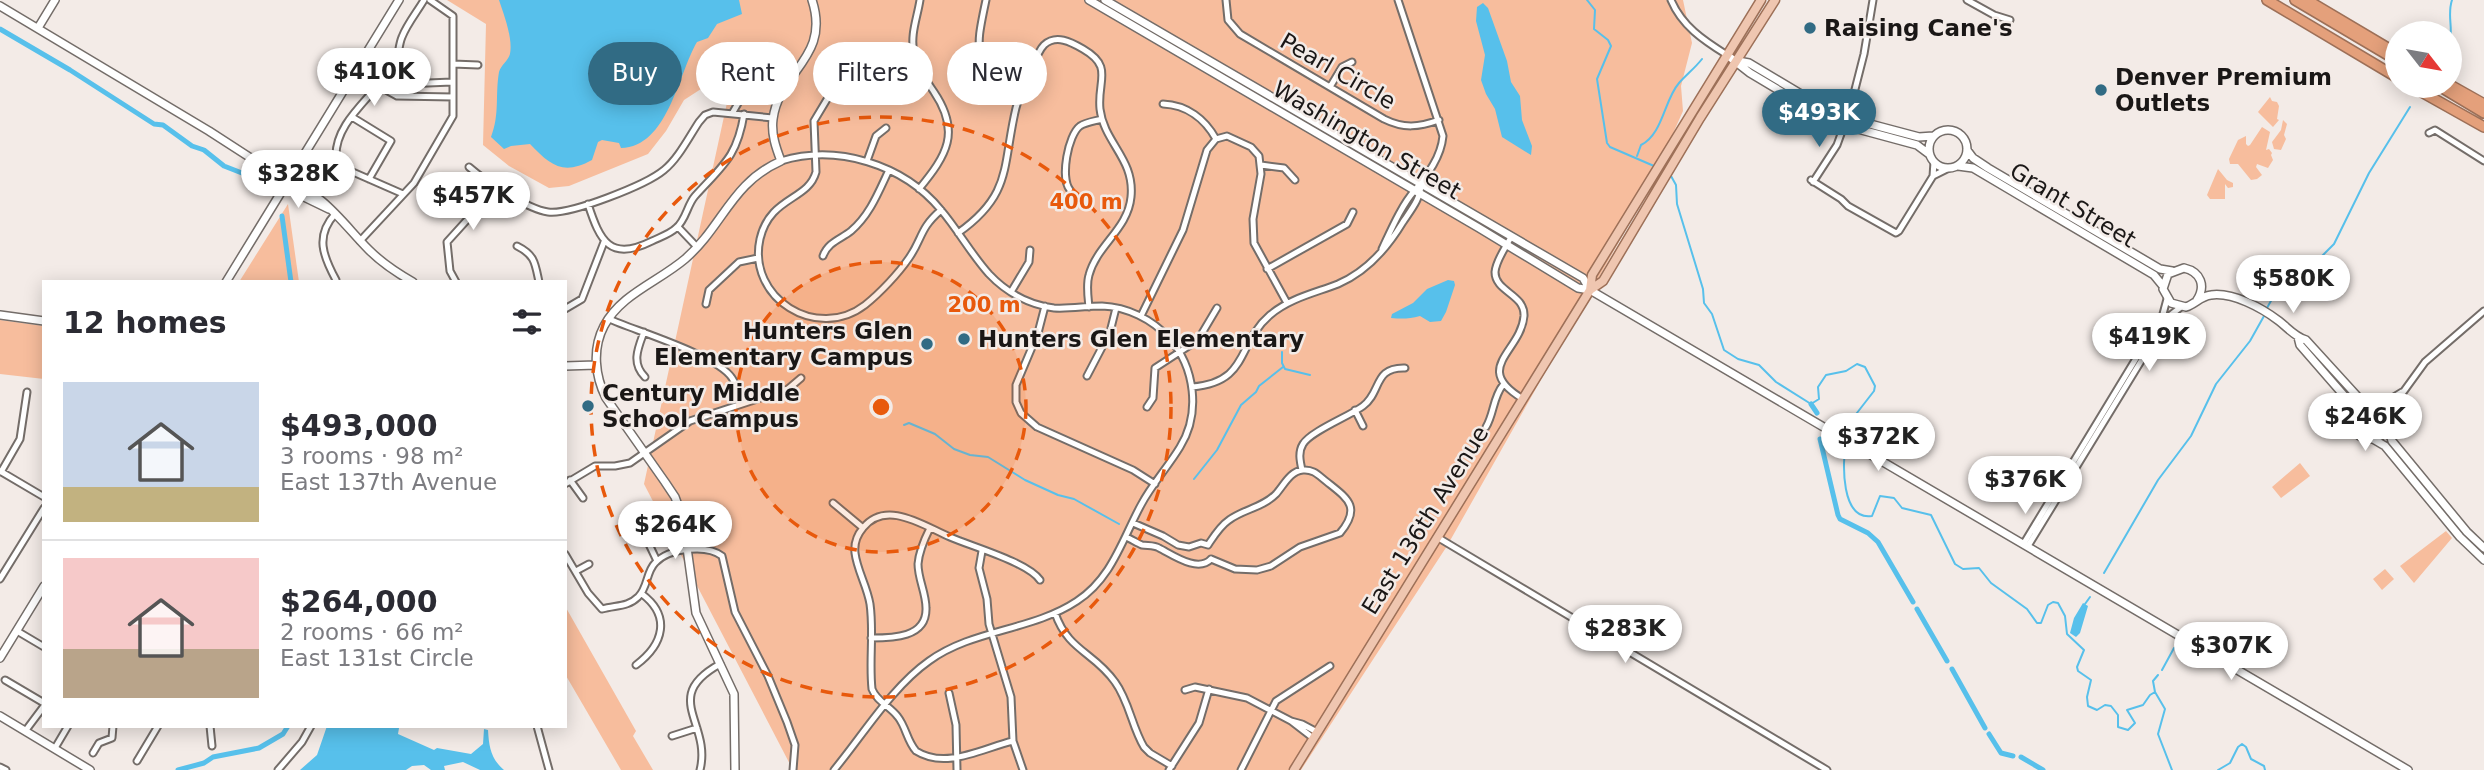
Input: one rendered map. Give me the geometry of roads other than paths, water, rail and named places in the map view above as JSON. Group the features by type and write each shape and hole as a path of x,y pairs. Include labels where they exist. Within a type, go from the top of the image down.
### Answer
{"highway":[{"path":"2267,0 2385,70"},
{"path":"2276,0 2385,64"},
{"path":"2295,0 2385,53"},
{"path":"2307,0 2385,46"},
{"path":"2462,92 2484,104"},
{"path":"2434,98 2484,125"},
{"path":"2440,98 2484,125"},
{"path":"2459,98 2484,113"}],"main road":[{"name":"East 136th Avenue","path":"1590,290 1592,275 1760,0"},
{"name":"East 136th Avenue","path":"1294,770 1590,290 1603,281 1677,155 1775,0"}],"street":[{"path":"38,28 55,0"},
{"path":"227,280 399,0"},
{"path":"403,194 346,169 336,158 336,146 352,117 379,86 397,58 401,39 424,0"},
{"path":"360,241 414,183 453,116 453,16 430,0"},
{"path":"781,161 774,142 773,118 781,96 812,48 816,20 812,0"},
{"path":"919,189 944,154 949,127 944,107 914,57 912,36 920,0"},
{"path":"979,42 986,0"},
{"name":"Washington Street","path":"1089,0 1102,2 1419,189 1578,288 1590,290 1829,428 2408,770"},
{"path":"1222,22 1228,20 1226,0"},
{"path":"1192,387 1211,384 1227,376 1236,367 1262,323 1287,303 1346,280 1367,265 1381,252 1419,189 1441,147 1443,132 1398,0"},
{"path":"1671,0 1688,28 1727,55 1749,63 1824,108 1919,137 1933,136 1944,130 1955,131 1964,137 1967,150 1963,161 1958,166 1933,176"},
{"path":"1737,60 1750,73 1820,116 1844,126 1917,145 1929,154 1934,162 1933,176 1899,231 1894,233 1812,181 1835,150 1844,126 1864,54 1873,0"},
{"path":"1967,0 1994,15 2010,20"},
{"path":"0,6 209,131 286,182 298,194 332,212 388,266 410,280"},
{"name":"Pearl Circle","path":"1228,20 1247,39 1394,124 1418,127 1439,120"},
{"path":"1051,32 1052,40"},
{"path":"1047,45 1052,40 1068,41 1096,58 1106,68 1100,102 1102,119 1108,134 1128,165 1131,183 1130,203 1121,226 1093,264 1088,280 1089,307"},
{"path":"364,58 390,69 411,83"},
{"path":"364,58 396,82 452,82"},
{"path":"1330,86 1342,68 1352,62"},
{"path":"453,64 478,65"},
{"path":"379,86 397,96 453,97"},
{"path":"1163,104 1176,104 1199,117 1216,139"},
{"path":"733,112 737,105"},
{"path":"824,105 814,121 816,172 810,184 780,205 766,222 759,243 758,258 768,286 787,307 812,318 839,317 866,304 901,268 927,223 941,210"},
{"path":"958,233 987,208 1000,187 1008,162 1017,105"},
{"path":"468,167 496,188 549,212 600,201 666,169 705,115 713,111 773,118"},
{"path":"588,204 599,235 604,242 620,249 637,248 678,227 694,197 717,175 737,146 744,114"},
{"path":"352,117 391,141 369,179"},
{"path":"1070,190 1065,178 1071,139 1083,125 1102,119"},
{"path":"867,162 876,136 886,128"},
{"path":"2430,133 2435,130 2484,161"},
{"path":"1141,316 1180,237 1207,150 1216,139 1227,136 1255,152 1261,165 1253,219 1254,243 1287,303"},
{"path":"1929,154 1928,148 1933,136"},
{"name":"Grant Street","path":"1967,150 1975,160 2160,269 2173,271"},
{"path":"736,770 734,694 696,612 685,525 665,482 606,398 596,365 598,341 609,319 626,299 663,276 697,247 745,184 765,168 781,161 815,155 839,156 867,162 889,170 919,189 941,210 988,273 1011,292 1026,300 1061,308 1116,308 1141,316 1158,327 1179,352 1188,370 1193,407 1188,431 1179,449 1141,505 1112,565 1099,583 1080,599 1055,614 952,647 928,661 909,678 834,770"},
{"path":"1128,165 1135,162"},
{"path":"1934,162 1949,168"},
{"path":"1261,165 1284,168 1294,180"},
{"name":"Grant Street","path":"1958,166 1968,166 1985,175 2154,275 2163,287"},
{"path":"823,256 830,244 847,234 864,218 889,170"},
{"path":"455,280 450,271 447,242 496,188"},
{"name":"Washington Street","path":"1419,189 1583,278 1590,290"},
{"path":"332,212 322,237 329,268 336,280"},
{"path":"1267,269 1348,224 1353,212"},
{"path":"678,227 697,247"},
{"path":"1511,237 1496,269 1496,276 1499,283 1519,300 1524,314 1520,329 1500,362 1499,370 1503,385 1523,399"},
{"path":"567,308 577,304 586,292 604,242"},
{"path":"1245,244 1254,243"},
{"path":"517,246 528,252 532,258 538,280"},
{"path":"1011,292 1030,262 1030,250"},
{"path":"706,304 708,292 741,260 758,258"},
{"path":"2026,545 2163,314 2167,299 2163,287 2166,277 2173,271 2190,269 2199,276 2202,283 2197,300"},
{"path":"2202,283 2214,294 2260,309 2306,340 2355,395 2379,403 2402,392"},
{"path":"2026,545 2162,326 2171,314 2181,307 2214,294"},
{"path":"2167,299 2181,307"},
{"path":"1045,306 1038,333 1016,386 1016,402 1021,413 1037,426 1133,470 1155,484"},
{"path":"1087,376 1110,332 1116,308"},
{"path":"1147,407 1153,398 1155,368 1200,337 1217,308"},
{"path":"2484,311 2434,353 2388,412 2388,428 2392,440 2467,532 2484,548"},
{"path":"0,315 42,321"},
{"path":"609,319 721,367 734,380 742,404"},
{"path":"644,332 636,361 638,369 645,377"},
{"path":"2298,337 2300,345 2347,399 2353,412"},
{"path":"567,366 596,365"},
{"path":"1302,470 1299,454 1305,441 1367,403 1385,373 1392,369 1405,368"},
{"path":"583,498 568,482 589,468 623,466 690,421 791,387 801,378"},
{"path":"1486,427 1497,394 1503,385"},
{"path":"27,393 20,439 0,472 42,496"},
{"path":"2367,401 2361,403 2353,412 2351,422 2355,432 2385,446 2455,530 2484,560"},
{"path":"2379,403 2388,412"},
{"path":"1355,410 1363,426"},
{"path":"2373,439 2388,428"},
{"path":"1208,545 1227,522 1263,504 1275,495 1292,474 1302,470 1315,472 1346,497 1350,514 1340,533 1300,547 1271,566 1257,570 1236,569 1211,559"},
{"path":"833,503 863,528"},
{"path":"0,579 42,511"},
{"path":"1013,741 957,767 935,762 919,754 898,717 876,697 872,689 869,600 855,555 857,538 863,528 879,517 894,514 1030,568 1040,580"},
{"path":"1126,537 1140,544 1160,548 1176,558 1186,559 1197,565 1204,565 1211,559 1212,552 1208,545 1178,545 1133,523"},
{"path":"644,525 647,540 657,561"},
{"path":"871,638 905,636 914,631 923,619 926,608 918,560 922,543 930,528"},
{"path":"1437,537 1827,770"},
{"path":"567,557 588,593 603,609 624,606 642,594 651,569 657,561 672,554 712,550 724,560 735,612 768,676 795,745 793,770"},
{"path":"982,551 979,568 987,599 991,633 1011,697 1013,741 1023,770"},
{"path":"576,571 589,564"},
{"path":"0,658 42,589"},
{"path":"636,665 648,655 659,636 661,625 657,608 642,594"},
{"path":"1055,614 1067,639 1098,662 1119,686 1144,747 1170,768 1199,723 1209,689"},
{"path":"17,631 42,646"},
{"path":"700,770 703,752 690,706 691,691 700,677 720,664"},
{"path":"1241,770 1271,709 1284,694 1330,666"},
{"path":"5,680 42,703"},
{"path":"1185,690 1195,687 1247,698 1302,724 1315,735"},
{"path":"948,693 956,725 957,767"},
{"path":"771,709 779,706"},
{"path":"26,730 42,707"},
{"path":"0,716 90,770"},
{"path":"55,748 67,728"},
{"path":"93,753 99,743 112,738 113,728"},
{"path":"136,761 158,728"},
{"path":"210,728 212,746"},
{"path":"278,770 302,742 310,728"},
{"path":"538,728 549,770"},
{"path":"672,736 697,728"},
{"path":"0,767 6,770"}],"water":[{"path":"499,0 739,0 742,14 717,24 708,38 696,42 682,75 682,42 588,42 588,105 670,105 650,136 637,144 621,148 619,143 602,140 598,142 592,160 565,168 551,163 530,144 504,149 491,137 499,72 511,48 508,27"},
{"path":"1483,3 1488,8 1507,61 1511,82 1520,96 1522,120 1532,146 1531,155 1502,137 1495,109 1481,80 1485,55 1476,21 1477,7"},
{"path":"1448,280 1454,281 1455,285 1441,321 1430,322 1420,316 1391,318 1392,314 1413,303 1427,289"},
{"path":"2083,603 2088,606 2080,633 2076,637 2070,633 2074,618"},
{"path":"326,728 399,728 398,734 434,750 437,748 471,754 483,744 484,729 488,730 493,757 504,770 480,770 463,762 444,766 445,770 431,770 424,765 412,766 406,770 300,770 317,755"}],"waterway":[{"path":"1587,0 1595,10 1594,29 1608,40 1611,46 1597,79 1607,143 1610,147 1654,166"},
{"path":"2451,21 2452,0"},
{"path":"0,29 154,124 163,125 192,146 204,150 224,166 247,175 253,182 261,179 272,184"},
{"path":"1637,156 1641,145 1659,125 1674,90 1702,59"},
{"path":"2267,308 2277,290 2313,265 2334,244 2369,173 2410,107"},
{"path":"1671,176 1676,185 1677,204 1703,289 1704,303 1712,314 1724,350 1738,359 1759,365 1776,382 1811,404 1819,399 1818,387 1826,375 1846,371 1857,364 1865,367 1875,386 1874,391 1853,418 1848,437"},
{"path":"282,216 291,280"},
{"path":"2104,573 2158,480 2191,436 2216,384 2250,341 2264,316"},
{"path":"1282,352 1285,369 1310,375"},
{"path":"1194,479 1217,450 1241,405 1283,367"},
{"path":"1811,404 1817,413"},
{"path":"904,425 909,423 935,434 954,449 970,455 988,457 1025,480 1074,499 1119,524"},
{"path":"1820,439 1840,519 1868,533 1878,542 1913,602"},
{"path":"1846,442 1844,476 1849,500 1854,509 1862,515 1872,516 1880,496 1894,498 1902,508 1931,515 1955,564 1963,569 1979,568 1991,583 2027,609 2037,623 2041,623 2048,605 2058,603 2065,616 2067,634 2084,650 2077,667 2078,671 2091,680 2088,706 2097,710 2105,705 2111,706 2118,715 2118,727 2128,730 2135,723 2127,710 2143,705 2155,692 2165,709 2158,734 2172,770"},
{"path":"2085,604 2090,597"},
{"path":"1917,609 1947,661"},
{"path":"2162,670 2174,648"},
{"path":"1952,669 1985,728"},
{"path":"2155,692 2153,681 2158,675"},
{"path":"178,770 204,763 213,757 259,748 283,734 287,728"},
{"path":"1989,734 2001,753 2013,756"},
{"path":"2218,770 2230,763 2242,744 2251,759 2264,766 2265,770"},
{"path":"2021,757 2043,770"}],"place":[{"name":"Raising Cane's","path":"1810,28"},
{"name":"Denver Premium Outlets","path":"2101,90"},
{"name":"Hunters Glen Elementary","path":"964,339"},
{"name":"Hunters Glen Elementary Campus","path":"927,344"},
{"name":"Century Middle School Campus","path":"588,406"}]}
